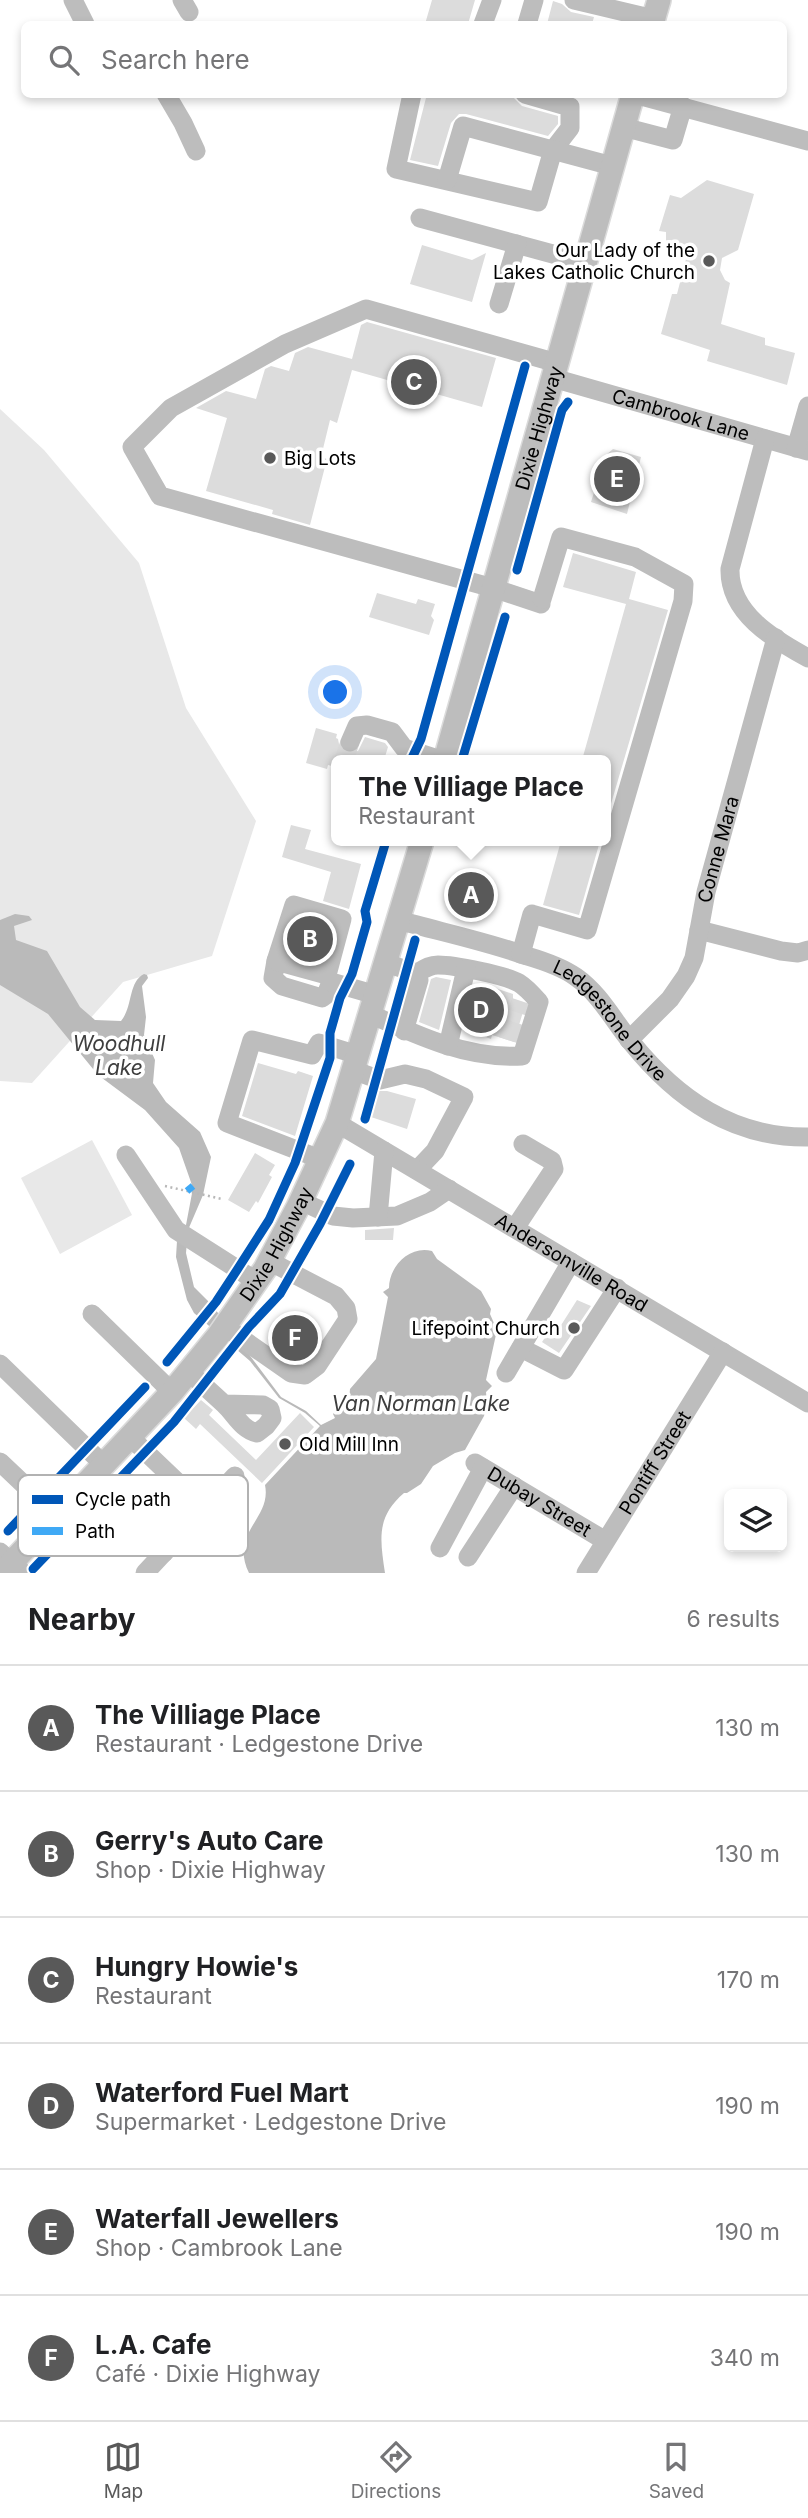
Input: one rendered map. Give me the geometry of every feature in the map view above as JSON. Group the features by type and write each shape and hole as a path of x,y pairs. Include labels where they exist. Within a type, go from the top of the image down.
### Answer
{"main road":[{"name":"Dixie Highway","path":"444,755 632,98"},
{"name":"Dixie Highway","path":"103,1475 137,1444 172,1392 227,1324 256,1281 301,1201 310,1154 337,1123 420,846"}],"street":[{"path":"73,0 84,21"},
{"path":"485,21 492,0"},
{"path":"528,21 534,0"},
{"path":"574,0 655,15"},
{"path":"168,98 196,151"},
{"path":"411,98 396,169 538,202 553,150 570,128 570,107 538,98"},
{"path":"649,98 808,141"},
{"path":"624,127 673,140 682,106"},
{"path":"447,180 463,126 612,166"},
{"path":"420,218 586,263"},
{"path":"499,303 517,244"},
{"name":"Cambrook Lane","path":"464,579 160,496 132,447 171,408 285,344 366,309 802,449"},
{"path":"802,449 807,416"},
{"path":"765,439 730,569 731,588 740,606 754,622 808,658"},
{"path":"464,579 542,601 561,537 635,557 684,584 679,614 587,930 532,914 522,954"},
{"name":"Conne Mara","path":"629,1040 653,1019 686,976 698,943 706,892 735,779 776,638"},
{"path":"350,742 357,726 367,724 392,732 404,748 426,755"},
{"path":"335,981 342,919 294,905 276,961 335,981 373,1005 404,1031 447,1046 488,1055 506,1048 522,1056 538,1002 523,994 516,981 437,965 426,967 417,973"},
{"name":"Ledgestone Drive","path":"398,920 522,954 561,969 582,981 655,1070 686,1097 723,1121 760,1132 808,1137"},
{"path":"699,930 781,951 798,953 808,950"},
{"path":"386,963 417,973"},
{"path":"447,1046 466,969"},
{"path":"404,1031 419,980 417,973"},
{"path":"310,1154 227,1123 253,1040 312,1055 319,1042 330,1046 380,1080 405,1074 426,1079 464,1097 435,1151 416,1170"},
{"name":"Andersonville Road","path":"337,1123 808,1403"},
{"path":"515,1228 554,1169 552,1161 523,1144"},
{"path":"378,1217 384,1151"},
{"path":"126,1155 183,1236 256,1281"},
{"path":"301,1201 333,1216 397,1216 430,1202 449,1189"},
{"path":"227,1324 291,1373 300,1376 317,1366 348,1319 346,1308 337,1296 268,1261"},
{"path":"506,1373 571,1262"},
{"path":"521,1348 564,1370 617,1289"},
{"path":"92,1314 172,1392"},
{"name":"Pontiff Street","path":"586,1573 723,1352"},
{"path":"0,1364 87,1448 99,1475"},
{"path":"189,1371 224,1404"},
{"path":"137,1444 170,1475"},
{"path":"0,1462 18,1479"},
{"name":"Dubay Street","path":"440,1548 479,1465 604,1540"},
{"path":"468,1557 514,1486"},
{"path":"145,1573 161,1556"}],"path":[{"path":"415,752 525,366"},
{"path":"244,1258 310,1154 319,1096 330,1058 335,981 367,922 365,911 384,846"},
{"path":"331,1205 350,1164"},
{"path":"190,1192 222,1199"},
{"path":"167,1362 199,1323 227,1324"},
{"path":"62,1475 145,1387"},
{"path":"103,1475 137,1444"},
{"path":"8,1531 18,1521"}],"shaded area":[{"path":"0,409 44,450 139,563 186,708 256,821 212,956 123,982 32,1083 0,1081"},
{"path":"92,1140 132,1215 60,1254 21,1178"}],"water":[{"name":"Van Norman Lake","path":"15,914 29,916 32,920 14,926 16,940 47,951 80,1007 95,1020 121,1021 135,983 144,974 147,975 148,978 142,986 146,1017 144,1035 155,1060 153,1083 166,1102 200,1132 211,1157 203,1195 188,1230 186,1253 194,1287 212,1305 281,1397 306,1411 321,1425 335,1418 333,1414 349,1400 350,1389 376,1359 388,1297 383,1292 389,1288 397,1265 409,1254 432,1251 437,1259 481,1291 491,1309 490,1314 497,1330 486,1380 492,1386 486,1392 484,1416 465,1450 433,1466 421,1484 404,1493 389,1511 384,1520 381,1539 385,1573 249,1573 244,1556 248,1556 248,1534 266,1497 265,1485 320,1426 305,1413 279,1398 250,1361 194,1313 187,1300 176,1257 177,1241 186,1225 193,1188 179,1148 145,1110 98,1075 48,1014 0,985 0,920"}],"building":[{"path":"432,0 475,0 469,21 426,21"},
{"path":"553,1 562,4 571,12 594,17 593,21 548,21"},
{"path":"426,98 514,98 522,106 558,116 558,124 548,136 459,114 451,123 438,166 410,160"},
{"name":"Our Lady of the Lakes Catholic Church","path":"707,180 754,194 738,250 722,258 720,270 725,280 730,283 721,324 765,338 765,345 795,353 787,385 707,361 710,350 661,334 672,294 677,294 686,259 673,256 675,247 669,246 666,232 659,231 670,195 681,198"},
{"path":"422,245 472,260 486,253 472,302 410,284"},
{"path":"367,322 496,358 482,407 352,370 337,423 330,420 321,457 327,459 310,525 272,514 273,510 206,491 227,418 196,408 226,391 256,399 265,369 271,366 289,371 295,353 308,347 352,359 361,325"},
{"path":"613,449 641,457 627,514 591,502 606,455"},
{"path":"573,553 636,572 629,599 668,610 611,804 611,755 583,755 626,604 563,587"},
{"path":"377,593 416,604 418,599 435,604 429,635 369,617"},
{"path":"316,728 337,734 340,749 346,753 358,751 365,737 385,743 388,747 386,755 331,755 331,766 328,765 327,769 306,763"},
{"path":"291,825 311,830 305,849 361,864 349,909 323,901 331,872 282,857"},
{"path":"560,846 599,846 579,915 543,905"},
{"path":"451,878 497,891 491,912 446,900"},
{"path":"302,920 327,927 318,960 292,953"},
{"path":"436,977 451,980 439,1030 419,1022 431,979"},
{"path":"483,984 513,994 513,999 525,1005 514,1042 492,1035 491,1039 469,1031"},
{"path":"258,1063 313,1076 295,1136 242,1116"},
{"path":"375,1091 387,1091 416,1099 407,1129 368,1116"},
{"path":"255,1153 275,1165 269,1175 272,1177 258,1203 256,1201 249,1212 228,1200"},
{"path":"394,1228 393,1240 365,1240 365,1230"},
{"name":"Lifepoint Church","path":"577,1300 591,1306 559,1353 542,1342 553,1326 558,1330"},
{"path":"291,1323 316,1342 306,1356 293,1358 275,1345"},
{"name":"Old Mill Inn","path":"201,1400 213,1410 209,1415 256,1460 300,1413 314,1427 262,1483 200,1424 196,1429 184,1418"}],"tunnel":[{"path":"346,755 350,742"},
{"path":"508,1040 521,1001"}],"marked path":[{"path":"187,1191 193,1186"}],"cycle path":[{"path":"413,755 421,739 525,366"},
{"path":"517,570 562,410 568,402"},
{"path":"464,755 505,617"},
{"path":"167,1362 216,1302 237,1270 269,1220 295,1163 330,1058 330,1033 340,998 352,974 367,922 365,911 384,846"},
{"path":"365,1119 415,940"},
{"path":"123,1475 174,1422 249,1327 280,1294 350,1164"},
{"path":"61,1475 145,1387"},
{"path":"8,1531 18,1520"},
{"path":"33,1569 45,1556"}],"place":[{"name":"Our Lady of the Lakes Catholic Church","path":"709,261"},
{"name":"Hungry Howie's","path":"414,382"},
{"name":"Big Lots","path":"270,458"},
{"name":"Waterfall Jewellers","path":"617,479"},
{"name":"The Villiage Place","path":"471,895"},
{"name":"Gerry's Auto Care","path":"310,939"},
{"name":"Waterford Fuel Mart","path":"481,1010"},
{"name":"Lifepoint Church","path":"574,1328"},
{"name":"L.A. Cafe","path":"295,1338"},
{"name":"Old Mill Inn","path":"285,1444"}],"water label":[{"name":"Woodhull Lake","path":"119,1055"}]}
